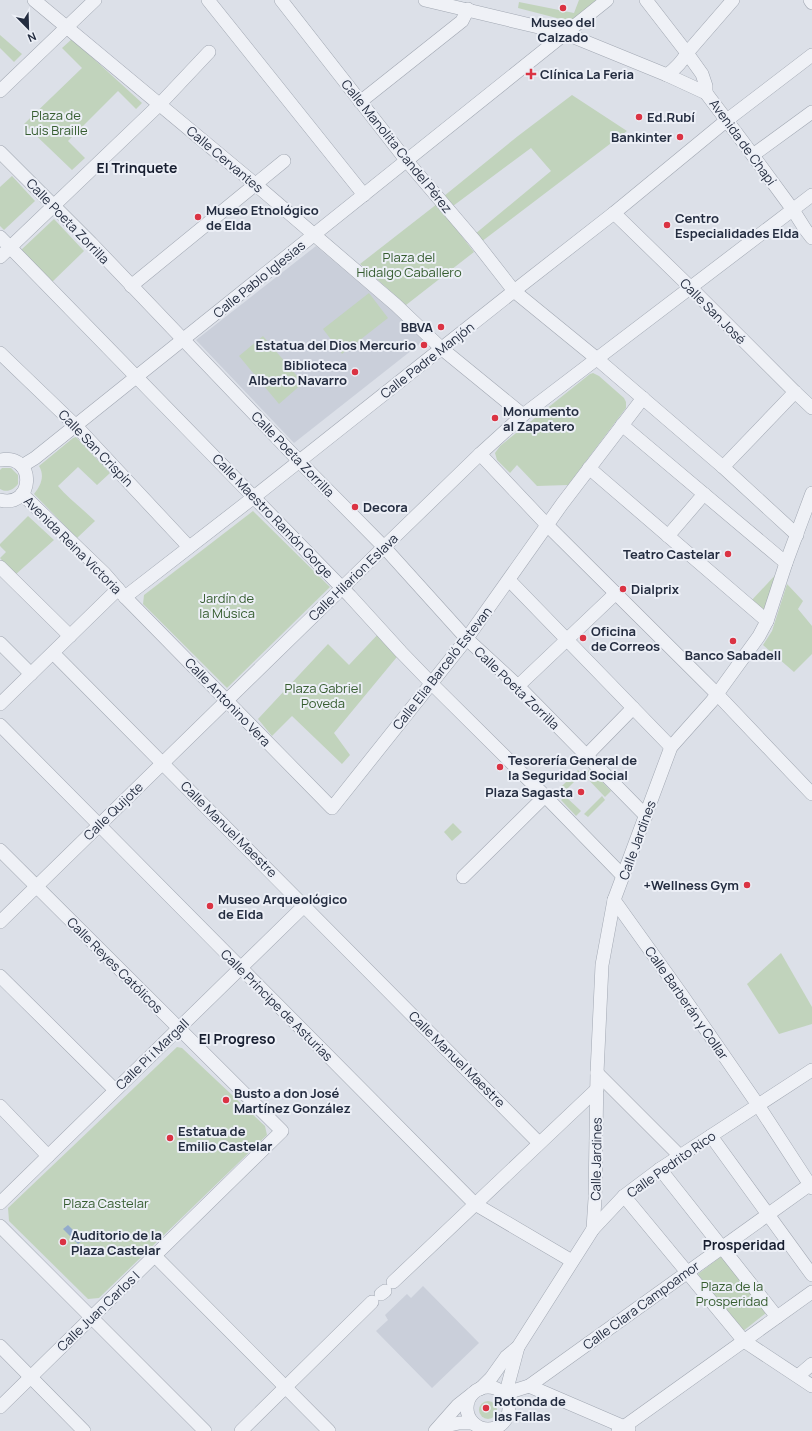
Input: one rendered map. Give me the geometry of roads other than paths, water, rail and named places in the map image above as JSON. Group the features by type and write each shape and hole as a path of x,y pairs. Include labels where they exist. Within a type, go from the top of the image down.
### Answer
{"street":[{"name":"Calle Cervantes","path":"34,0 255,184 396,305 441,348 523,415"},
{"path":"0,91 95,0"},
{"path":"208,0 364,195"},
{"name":"Calle Manolita Candel Pérez","path":"281,0 406,160 475,241 514,291 643,398 723,467 797,535"},
{"name":"Avenida de Chapí","path":"425,0 564,33 668,75 706,93 753,155 812,238"},
{"name":"Calle Pablo Iglesias","path":"22,466 35,458 76,426 607,0"},
{"path":"646,0 687,52 702,74 706,86 706,93"},
{"path":"668,75 733,0"},
{"path":"360,102 462,21 468,10"},
{"path":"0,257 160,104 209,52"},
{"name":"Calle Padre Manjón","path":"0,704 70,636 121,593 189,547 254,497 441,348 614,214 727,120 812,55"},
{"path":"753,155 812,112"},
{"name":"Calle Poeta Zorrilla","path":"0,152 384,547 467,639 518,686 586,756"},
{"path":"131,286 284,161"},
{"name":"Calle Hilarion Eslava","path":"227,700 480,454 523,415 812,195"},
{"name":"Calle San José","path":"614,214 812,408"},
{"name":"Calle Maestro Ramón Gorge","path":"0,237 342,588 432,684 545,796"},
{"name":"Calle San Crispín","path":"0,353 76,426 189,547"},
{"path":"723,467 795,392"},
{"name":"Calle Elia Barceló Estevan","path":"332,808 467,639 547,525 643,398"},
{"path":"622,425 786,563"},
{"path":"480,454 547,525 717,694 812,794"},
{"path":"0,460 12,460 22,466 26,473 27,479 25,490 17,498 10,501 0,500"},
{"path":"589,468 767,621"},
{"name":"Calle Jardines","path":"593,1229 596,1199 597,1073 602,965 614,900 671,747 717,694 759,636 767,621 812,492"},
{"name":"Avenida Reina Victoria","path":"22,494 105,574 121,593"},
{"path":"668,536 704,494"},
{"path":"0,567 70,636"},
{"path":"509,580 671,747"},
{"name":"Calle Antonino Vera","path":"121,593 332,808"},
{"path":"518,686 616,594"},
{"path":"0,643 30,674"},
{"name":"Calle Manuel Maestre","path":"53,653 540,1143"},
{"name":"Calle Quijote","path":"0,922 227,700"},
{"path":"633,708 586,756 646,816"},
{"name":"Calle Príncipe de Asturias","path":"0,725 475,1204 572,1261"},
{"path":"463,877 545,796 623,876"},
{"name":"Calle Reyes Católicos","path":"0,850 282,1131"},
{"name":"Calle Barberán y Collar","path":"614,900 758,1105 811,1185"},
{"name":"Calle Pi i Margall","path":"0,1203 304,906"},
{"path":"0,976 115,1090"},
{"path":"597,1073 680,1156"},
{"name":"Calle Pedrito Rico","path":"438,1429 446,1417 458,1405 491,1378 506,1357 518,1347 593,1229 624,1196 660,1169 758,1105 810,1076"},
{"path":"241,1431 383,1292 597,1089"},
{"path":"0,1106 48,1156"},
{"path":"574,1110 597,1112"},
{"name":"Calle Juan Carlos I","path":"0,1407 282,1131"},
{"path":"711,1136 812,1275"},
{"path":"660,1169 777,1317"},
{"name":"Calle Clara Campoamor","path":"506,1398 513,1391 529,1386 686,1272 811,1185"},
{"path":"624,1196 744,1340 812,1386"},
{"path":"0,1226 205,1431"},
{"path":"155,1256 329,1431"},
{"path":"529,1386 625,1430 744,1340 812,1292"},
{"path":"0,1346 84,1431"},
{"name":"Calle Pedrito Rico","path":"506,1398 518,1347"},
{"path":"798,1376 812,1364"},
{"path":"506,1431 509,1410 506,1398 501,1392 491,1388 476,1391 468,1403 467,1409 470,1419 473,1423 486,1430 501,1424 508,1415"},
{"path":"438,1429 459,1423 473,1423"}],"water":[{"path":"68,1225 83,1240 78,1244 63,1229"}],"place":[{"name":"Museo del Calzado","path":"563,8"},
{"name":"Clínica La Feria","path":"531,74"},
{"name":"Ed.Rubí","path":"639,117"},
{"name":"Bankinter","path":"680,137"},
{"name":"Museo Etnológico de Elda","path":"198,217"},
{"name":"Centro Especialidades Elda","path":"667,225"},
{"name":"BBVA","path":"441,327"},
{"name":"Estatua del Dios Mercurio","path":"424,345"},
{"name":"Biblioteca Alberto Navarro","path":"355,372"},
{"name":"Monumento al Zapatero","path":"495,418"},
{"name":"Decora","path":"355,507"},
{"name":"Teatro Castelar","path":"728,554"},
{"name":"Dialprix","path":"623,589"},
{"name":"Oficina de Correos","path":"583,638"},
{"name":"Banco Sabadell","path":"733,641"},
{"name":"Tesorería General de la Seguridad Social","path":"500,767"},
{"name":"Plaza Sagasta","path":"581,792"},
{"name":"+Wellness Gym","path":"747,885"},
{"name":"Museo Arqueológico de Elda","path":"210,906"},
{"name":"Busto a don José Martínez González","path":"226,1100"},
{"name":"Estatua de Emilio Castelar","path":"170,1138"},
{"name":"Auditorio de la Plaza Castelar","path":"63,1242"},
{"name":"Rotonda de las Fallas","path":"486,1408"}],"district":[{"name":"El Trinquete","path":"137,167"},
{"name":"El Progreso","path":"237,1038"},
{"name":"Prosperidad","path":"744,1244"}],"park label":[{"name":"Plaza de Luis Braille","path":"56,122"},
{"name":"Plaza del Hidalgo Caballero","path":"409,264"},
{"name":"Jardín de la Música","path":"227,606"},
{"name":"Plaza Gabriel Poveda","path":"323,696"},
{"name":"Plaza Castelar","path":"106,1203"},
{"name":"Plaza de la Prosperidad","path":"732,1294"}]}
